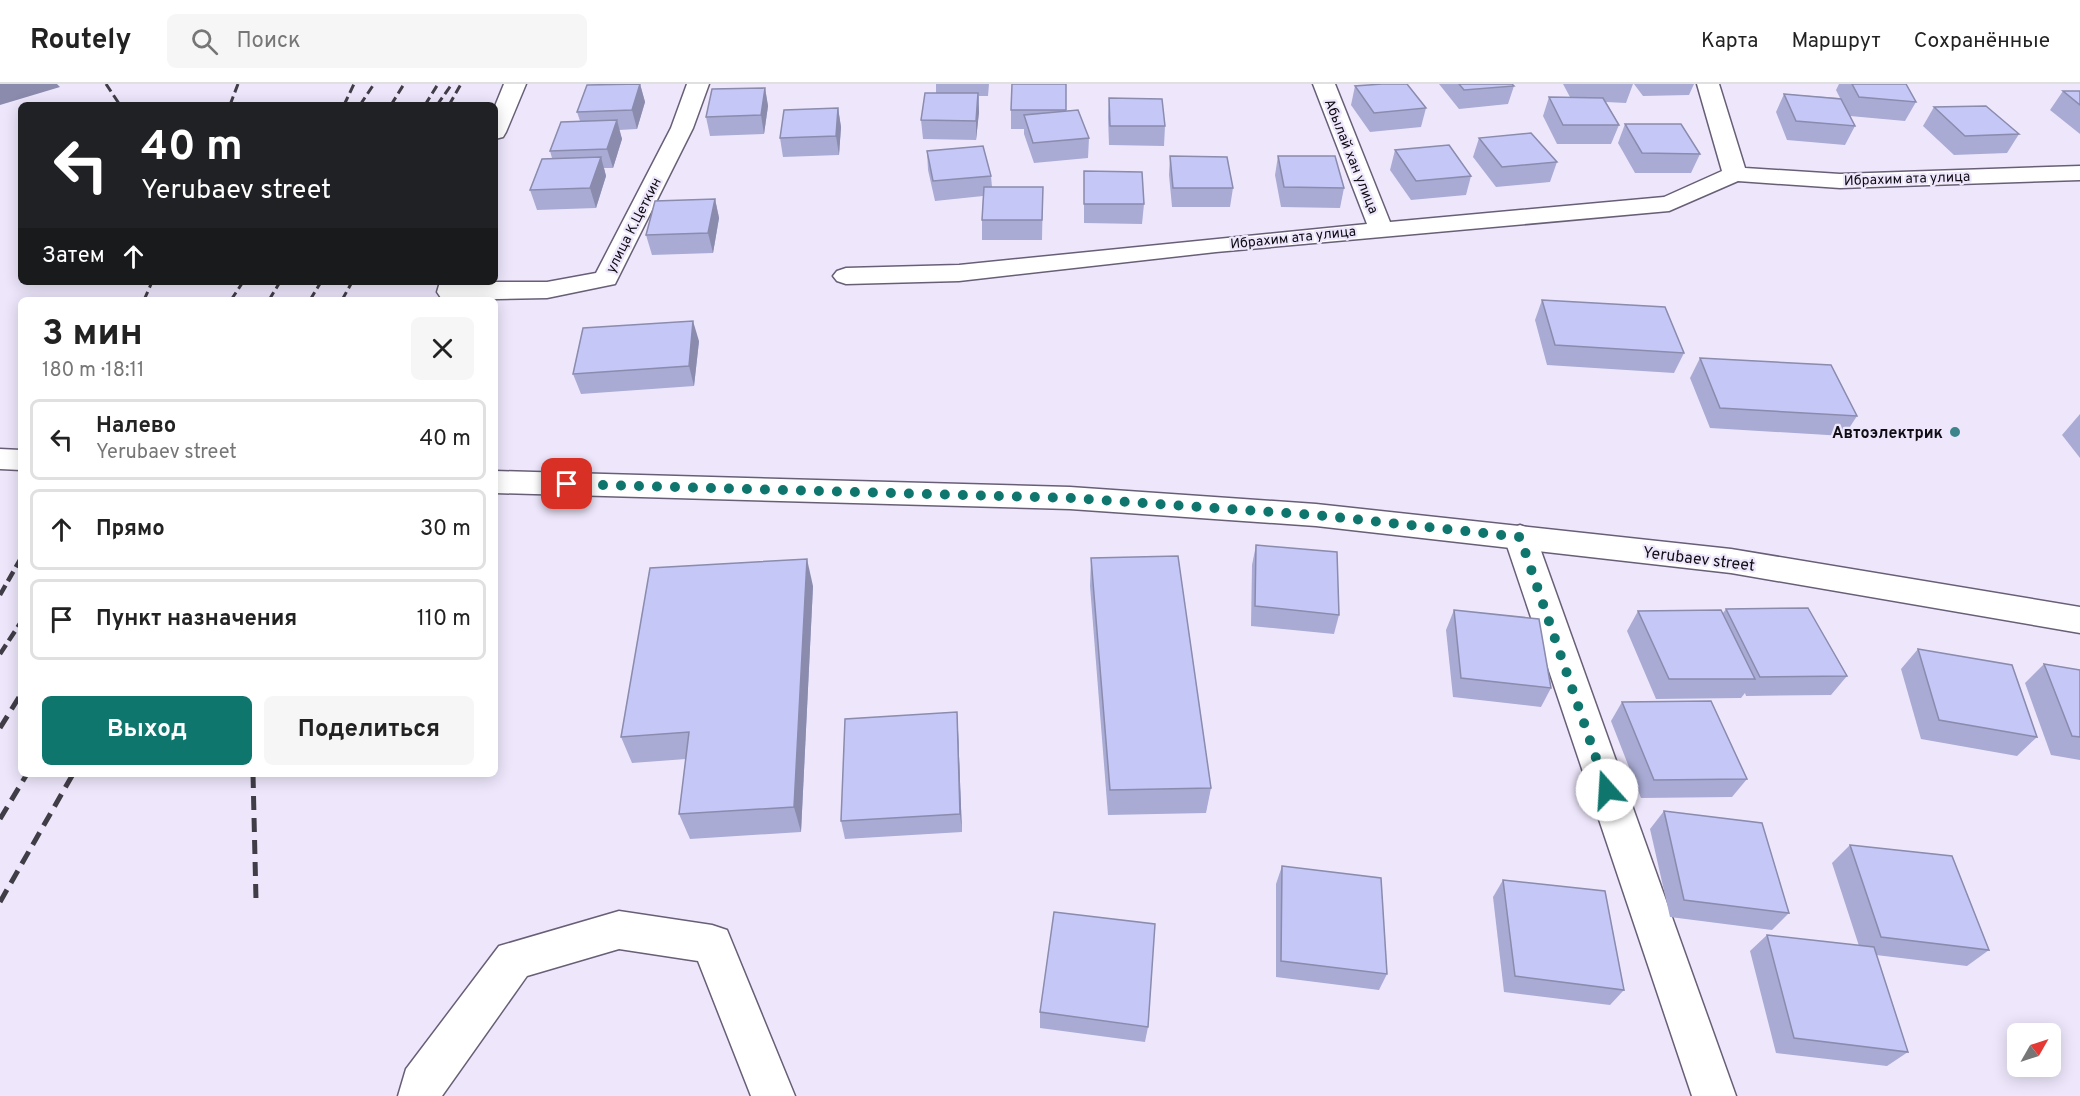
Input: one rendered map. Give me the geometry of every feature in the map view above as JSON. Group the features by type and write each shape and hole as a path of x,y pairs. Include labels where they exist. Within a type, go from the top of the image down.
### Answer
{"street":[{"path":"498,125 515,84"},
{"name":"улица К.Цеткин","path":"452,285 450,292 547,290 606,279 682,128 698,84"},
{"name":"Абылай хан улица","path":"1324,84 1381,229"},
{"path":"1708,84 1735,174"},
{"name":"Ибрахим ата улица","path":"846,276 959,273 1381,229 1555,216 1669,204 1735,174 1840,180 2080,172"},
{"path":"0,459 18,460"},
{"name":"Yerubaev street","path":"498,482 1070,498 1316,515 1731,561 2080,620"},
{"path":"1520,537 1714,1096"},
{"path":"420,1096 422,1085 514,960 619,930 712,944 773,1096"}],"building":[{"path":"640,84 632,110 577,112 587,85"},
{"path":"1012,84 1066,84 1066,110 1011,110"},
{"path":"1407,84 1426,108 1374,113 1355,86"},
{"path":"1459,84 1512,84 1514,86 1464,90"},
{"path":"1852,84 1906,84 1916,102 1859,97"},
{"path":"765,88 761,115 706,117 712,89"},
{"path":"2063,91 2080,91 2080,105"},
{"path":"925,93 978,93 976,121 921,120"},
{"path":"1784,94 1841,99 1855,126 1796,121"},
{"path":"1549,97 1603,98 1619,125 1563,125"},
{"path":"1109,98 1162,99 1165,126 1110,126"},
{"path":"1986,106 2019,134 1965,136 1934,107"},
{"path":"838,108 836,136 780,138 784,110"},
{"path":"1078,110 1089,138 1033,143 1024,115"},
{"path":"617,120 607,149 550,151 561,122"},
{"path":"1625,124 1681,124 1700,154 1642,153"},
{"path":"1531,133 1557,162 1502,167 1479,138"},
{"path":"1449,145 1471,176 1416,181 1395,150"},
{"path":"983,146 991,176 933,181 927,151"},
{"path":"1170,156 1227,157 1233,188 1173,188"},
{"path":"1278,156 1335,156 1344,188 1284,187"},
{"path":"601,157 590,188 530,190 542,159"},
{"path":"1084,171 1142,172 1144,204 1084,204"},
{"path":"984,187 1043,187 1042,220 982,220"},
{"path":"715,199 708,233 646,235 655,201"},
{"path":"1542,300 1665,307 1684,353 1555,345"},
{"path":"693,321 689,366 573,374 583,328"},
{"path":"1700,358 1831,365 1857,416 1720,408"},
{"path":"1256,545 1337,552 1339,615 1255,606"},
{"path":"1178,556 1211,788 1110,790 1091,558"},
{"path":"807,559 794,807 679,814 689,732 621,737 650,568"},
{"path":"1808,608 1847,676 1760,677 1726,609"},
{"path":"1454,610 1539,619 1551,688 1461,678"},
{"path":"1721,610 1755,679 1669,679 1638,611"},
{"path":"1918,649 2012,665 2037,737 1939,720"},
{"path":"2044,664 2080,670 2080,737 2072,736"},
{"path":"1711,701 1747,779 1654,780 1622,702"},
{"path":"957,712 960,814 841,821 845,719"},
{"path":"1664,811 1762,823 1789,913 1684,900"},
{"path":"1850,845 1952,856 1989,950 1881,937"},
{"path":"1282,866 1381,878 1387,974 1281,961"},
{"path":"1503,880 1605,891 1624,990 1515,976"},
{"path":"1054,912 1155,924 1148,1027 1040,1012"},
{"path":"1767,935 1874,947 1908,1052 1794,1038"}],"railway":[{"path":"106,84 118,102"},
{"path":"231,102 238,84"},
{"path":"345,102 354,84"},
{"path":"362,102 374,84"},
{"path":"393,102 404,84"},
{"path":"427,102 438,84"},
{"path":"439,102 452,84"},
{"path":"451,102 461,84"},
{"path":"145,297 151,285"},
{"path":"233,297 241,285"},
{"path":"271,297 278,285"},
{"path":"312,297 319,285"},
{"path":"344,297 350,285"},
{"path":"0,595 18,563"},
{"path":"0,654 18,627"},
{"path":"0,728 18,699"},
{"path":"0,819 25,777"},
{"path":"0,902 71,777"},
{"path":"253,777 256,900"}],"place":[{"name":"Автоэлектрик","path":"1955,432"}],"route":[{"path":"567,484 1070,498 1316,515 1520,537 1607,790"}]}
